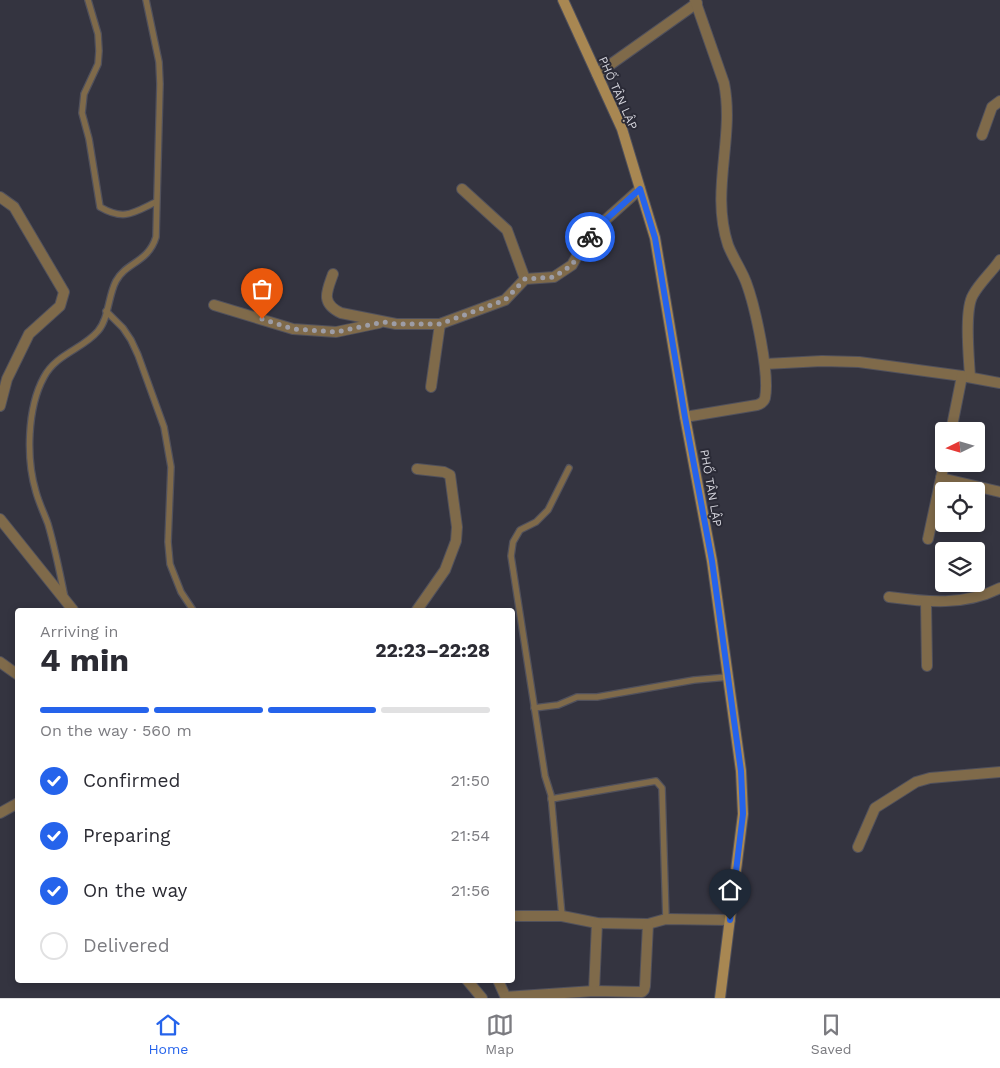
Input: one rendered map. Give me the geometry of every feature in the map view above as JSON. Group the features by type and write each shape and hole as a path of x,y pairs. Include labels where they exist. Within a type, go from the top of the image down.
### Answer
{"main road":[{"name":"PHỐ TÂN LẬP","path":"563,0 622,129 655,238 685,417 712,561 741,771 743,814 720,998"}],"street":[{"path":"597,74 696,2 727,97 728,124 721,191 726,234 731,252 748,285 765,364 764,398 761,404 685,417"},
{"path":"982,135 992,107 1000,101"},
{"path":"462,189 507,230 525,279"},
{"path":"333,274 326,293 326,299 333,310 396,324 440,324 505,300 525,279 554,277 572,265 602,223 640,189"},
{"path":"0,196 14,207 64,292 60,306 30,334 7,379 0,406"},
{"path":"954,422 966,377 971,299 1000,260"},
{"path":"214,305 293,329 336,332 383,322"},
{"path":"431,387 440,324"},
{"path":"765,364 822,361 849,362 1000,383"},
{"path":"417,468 444,472 450,475 458,534 454,550 447,565 418,608"},
{"path":"928,539 942,472"},
{"path":"941,478 1000,492"},
{"path":"0,519 70,607"},
{"path":"889,597 926,602 973,599 1000,588"},
{"path":"926,602 927,666"},
{"path":"0,662 15,672"},
{"path":"858,848 875,808 916,782 930,778 1000,772"},
{"path":"0,813 15,805"},
{"path":"515,916 562,916 597,923 648,924 666,919 730,920"},
{"path":"594,991 597,923"},
{"path":"499,983 506,997 594,991 639,993 644,990 648,924"},
{"path":"470,983 482,998"}],"lane":[{"path":"88,0 98,34 99,51 98,64 84,94 82,113 89,139 100,208 112,214 128,215 156,202"},
{"path":"70,607 48,524 34,486 29,432 38,392 47,371 59,359 102,326 118,277 145,256 154,243 158,224 156,202 160,84 158,62 146,0"},
{"path":"106,311 122,328 138,355 164,427 171,467 168,542 170,564 182,592 192,608"},
{"path":"562,916 551,799 545,776 511,556 513,542 520,530 536,522 548,510 569,468"},
{"path":"534,708 558,706 576,697 597,697 694,680 728,677"},
{"path":"551,799 656,781 662,788 666,919"}],"way so far":[{"path":"262,319 293,329 336,332 383,322 396,324 440,324 505,300 525,279 554,277 572,265 590,237"}],"route":[{"path":"590,237 602,223 640,189 655,238 685,417 712,561 741,771 743,814 730,920"}]}
